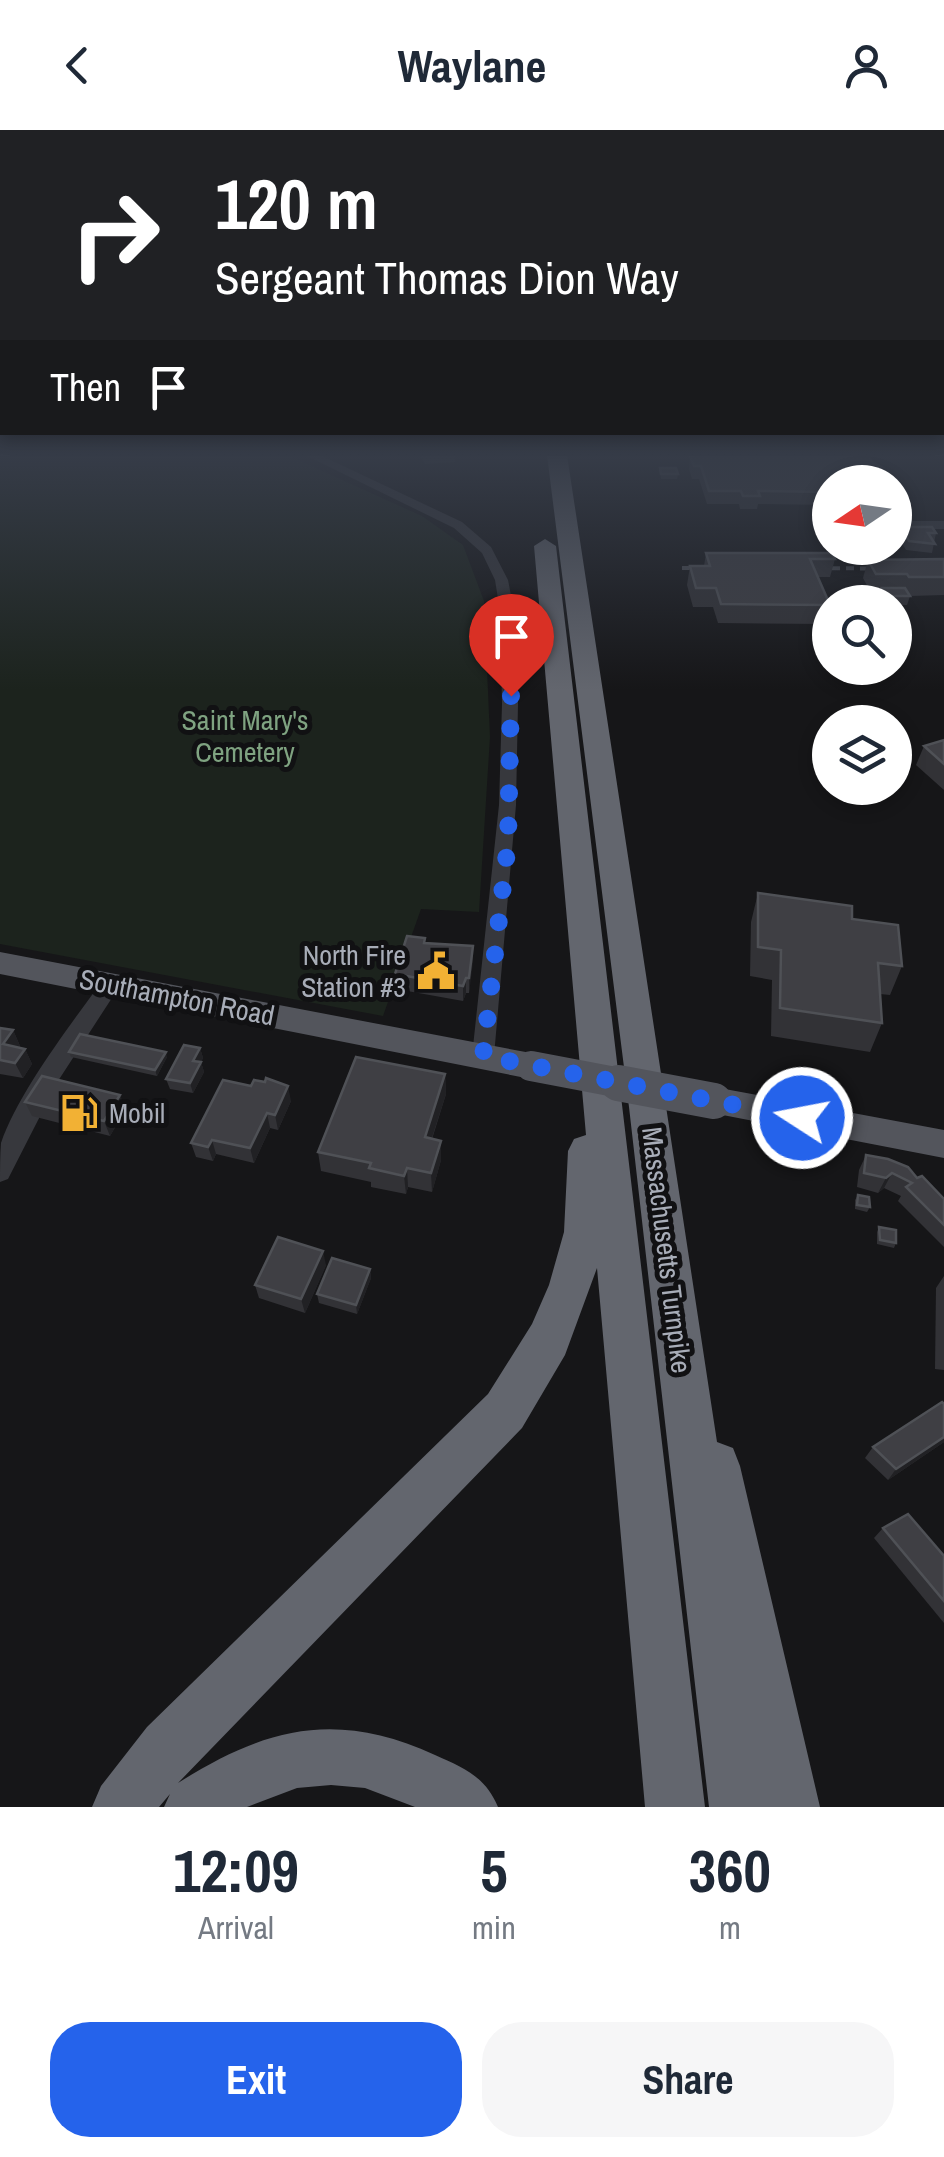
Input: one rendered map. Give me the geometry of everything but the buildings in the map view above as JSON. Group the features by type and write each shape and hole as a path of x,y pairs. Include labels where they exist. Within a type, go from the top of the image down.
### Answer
{"highway":[{"name":"Massachusetts Turnpike","path":"544,533 674,1807"},
{"name":"Massachusetts Turnpike","path":"568,533 739,1807"},
{"path":"122,1807 168,1748 506,1411 549,1339 571,1285 586,1232 589,1169 570,899 572,806"},
{"path":"648,1107 662,1154 726,1520 790,1807"},
{"path":"194,1807 261,1769 330,1755 389,1762 431,1782 468,1807"}],"main road":[{"name":"Southampton Road","path":"0,963 944,1144"}],"street":[{"path":"469,533 480,541 499,572 511,696 508,843 483,1056"},
{"path":"0,1172 16,1133 61,1056 111,984"}],"green space":[{"name":"Saint Mary's Cemetery","path":"0,533 446,533 463,545 484,601 490,737 479,912 421,909 383,1016 0,944"}],"railway":[{"path":"682,568 719,568"},
{"path":"804,568 944,569"}],"place":[{"name":"North Fire Station #3","path":"436,971"},
{"name":"Mobil","path":"79,1113"}],"route":[{"path":"511,696 508,843 483,1056 802,1118"}]}
